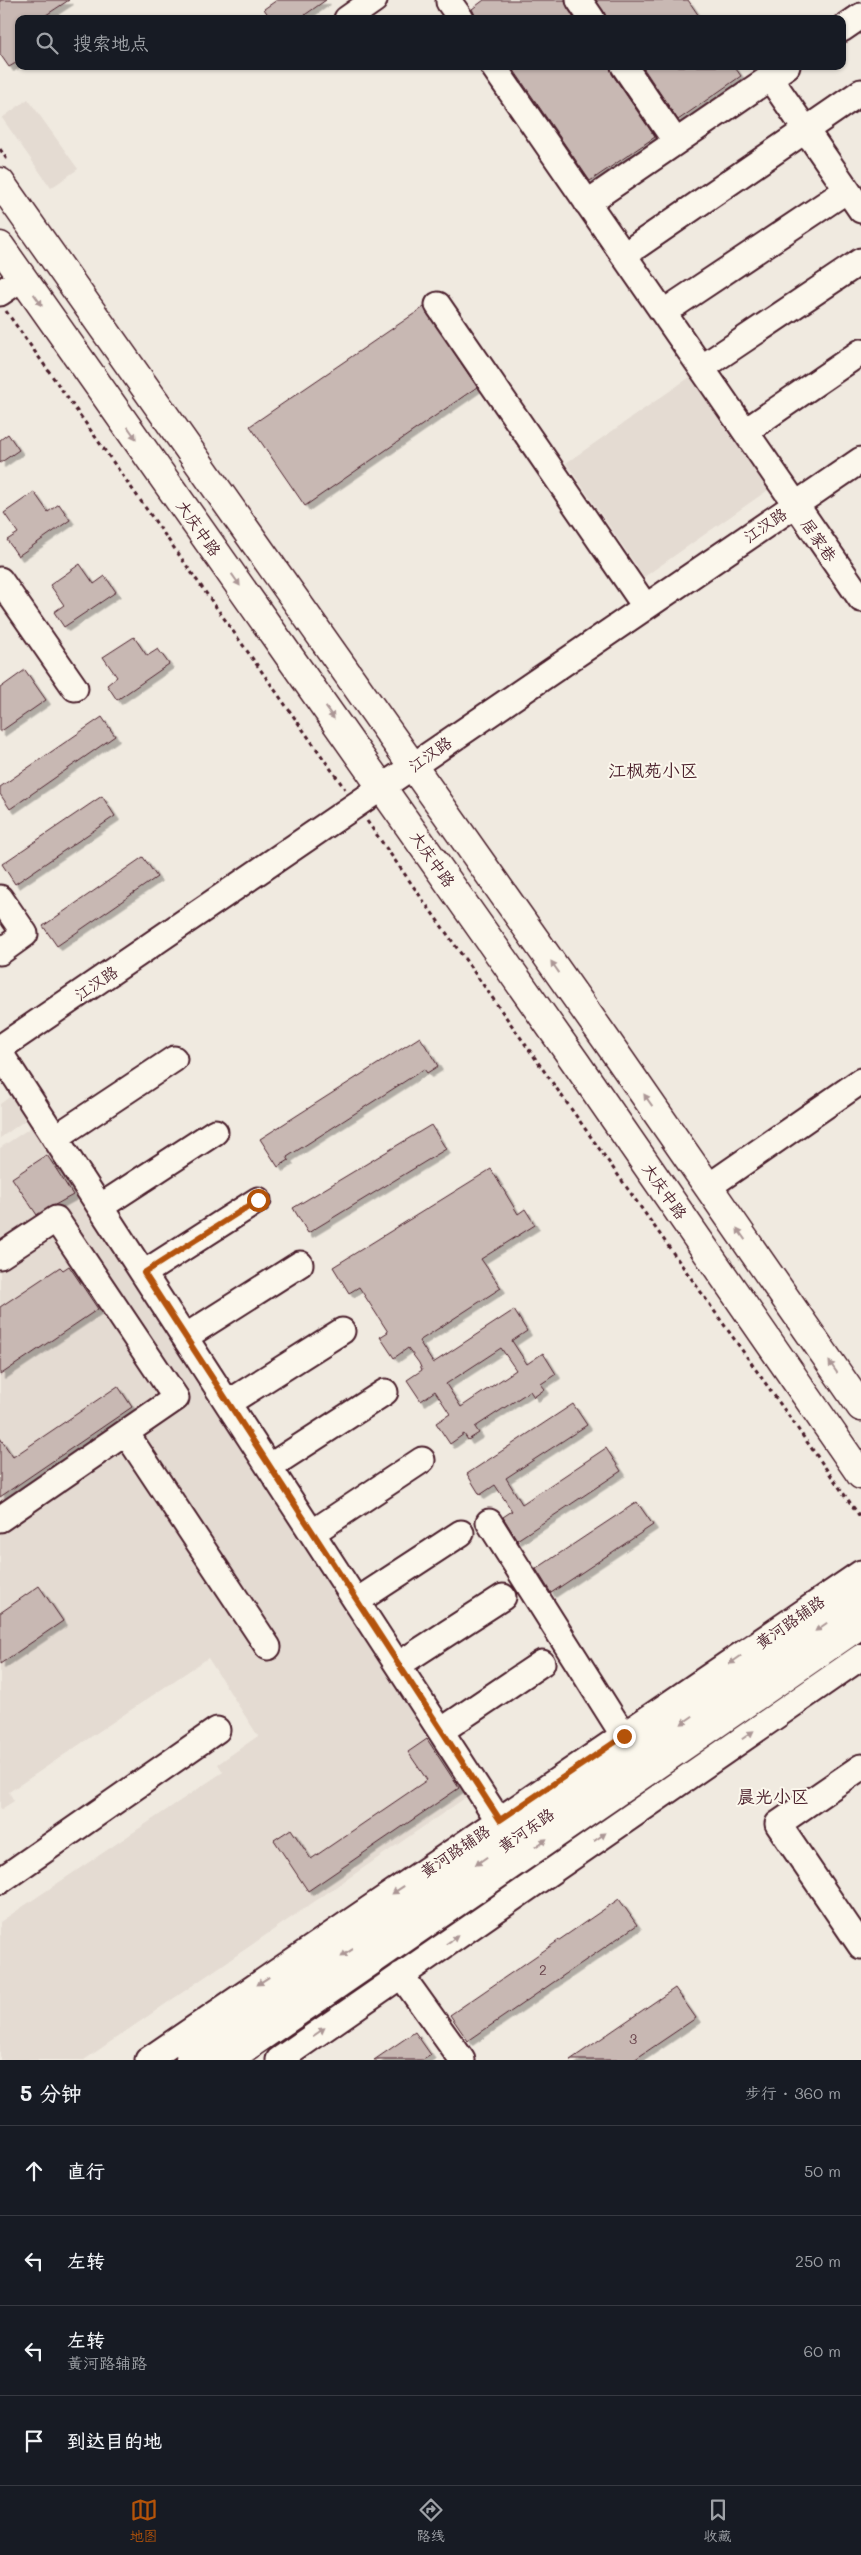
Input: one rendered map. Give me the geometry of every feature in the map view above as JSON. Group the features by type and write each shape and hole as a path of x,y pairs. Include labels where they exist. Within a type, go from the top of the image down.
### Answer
{"main road":[{"path":"0,182 413,766 861,1407"},
{"name":"大庆中路","path":"0,246 571,1055 861,1475"},
{"name":"黄河东路","path":"190,2060 861,1600"},
{"name":"黄河东路","path":"228,2060 861,1624"}],"street":[{"path":"353,15 374,0"},
{"path":"579,0 589,15"},
{"path":"846,26 861,16"},
{"name":"居家巷","path":"497,70 794,505 861,599"},
{"path":"627,70 676,142"},
{"path":"587,203 778,72 806,130 861,210"},
{"path":"637,246 861,92"},
{"path":"676,304 847,190"},
{"path":"712,361 861,261"},
{"path":"3,302 22,278"},
{"path":"438,305 645,606"},
{"path":"756,424 861,352"},
{"name":"江汉路","path":"0,1048 861,460"},
{"path":"0,580 75,688"},
{"path":"0,898 25,934 0,952"},
{"path":"0,1053 500,1820"},
{"path":"56,1138 174,1059"},
{"path":"708,1187 861,1081"},
{"path":"100,1207 215,1132"},
{"path":"144,1273 258,1200"},
{"path":"0,1256 56,1218 176,1398 0,1519"},
{"path":"185,1337 300,1264"},
{"path":"228,1403 342,1331"},
{"path":"269,1467 385,1392"},
{"path":"126,1433 268,1647"},
{"path":"312,1532 422,1460"},
{"path":"489,1522 624,1736"},
{"path":"357,1601 461,1533"},
{"name":"黄河路辅路","path":"148,2060 861,1573"},
{"path":"398,1665 503,1596"},
{"path":"279,2060 861,1657"},
{"path":"441,1731 542,1663"},
{"path":"0,1881 217,1730"},
{"path":"861,1767 778,1824 861,1946"},
{"path":"400,1975 462,2060"}],"path":[{"path":"3,302 356,805 861,1518"}],"shaded area":[{"path":"28,99 78,169 51,188 2,118"},
{"path":"690,377 768,490 644,577 566,463"},
{"path":"12,1095 27,1119 0,1138 0,1104"},
{"path":"33,1126 468,1796 84,2060 0,2060 0,1922 223,1772 218,1764 258,1736 208,1658 9,1792 14,1801 0,1810 0,1148"}],"building":[{"path":"0,0 69,0 46,15 15,15 15,63 9,67 0,54"},
{"path":"277,0 326,0 305,15 268,15 264,9"},
{"path":"484,0 565,0 572,15 475,15 472,9"},
{"path":"596,0 688,0 698,15 604,15"},
{"path":"514,70 611,70 655,137 590,181"},
{"path":"645,70 737,70 741,76 678,120"},
{"path":"424,307 477,387 305,506 250,426"},
{"path":"8,434 19,450 0,463 0,440"},
{"path":"34,492 48,512 59,504 70,520 18,556 7,540 18,533 4,513"},
{"path":"80,564 94,584 105,576 116,592 64,627 54,612 64,605 50,585"},
{"path":"134,637 147,656 158,649 169,664 117,700 107,685 117,677 103,657"},
{"path":"25,670 46,700 0,732 0,688"},
{"path":"102,717 115,736 10,809 0,794 0,787"},
{"path":"102,796 115,816 15,884 2,864"},
{"path":"143,857 157,877 57,946 43,926"},
{"path":"420,1037 438,1066 427,1073 424,1069 287,1157 289,1160 278,1167 260,1139"},
{"path":"431,1125 446,1149 308,1233 293,1208"},
{"path":"47,1155 73,1195 37,1215 12,1178"},
{"path":"491,1169 518,1214 525,1209 535,1225 481,1259 501,1288 419,1341 433,1363 514,1310 527,1331 512,1341 527,1364 543,1353 556,1374 541,1384 545,1389 534,1397 530,1391 475,1427 479,1433 468,1440 464,1434 450,1444 436,1423 450,1414 435,1391 421,1401 407,1380 422,1370 419,1363 408,1348 394,1358 380,1337 388,1332 359,1287 349,1293 333,1267","holes":["501,1348 516,1370 461,1407 446,1384"]},
{"path":"69,1266 98,1309 0,1375 0,1307 60,1267 63,1270"},
{"path":"118,1386 132,1407 0,1497 0,1438 13,1457"},
{"path":"573,1404 587,1425 506,1478 522,1504 606,1448 621,1471 517,1540 503,1517 512,1511 495,1485 480,1495 467,1474"},
{"path":"637,1502 653,1525 551,1593 536,1569"},
{"path":"39,1586 63,1621 0,1664 0,1613"},
{"path":"427,1739 459,1788 308,1891 274,1840 291,1829 311,1859 427,1780 408,1752"},
{"path":"619,1899 637,1925 468,2041 450,2015"},
{"path":"675,1988 696,2018 634,2060 570,2060"},
{"path":"415,2032 431,2055 423,2060 374,2060"}],"district":[{"name":"江枫苑小区","path":"653,771"},
{"name":"晨光小区","path":"773,1797"}],"route":[{"path":"258,1200 144,1273 500,1820 624,1736"}]}
